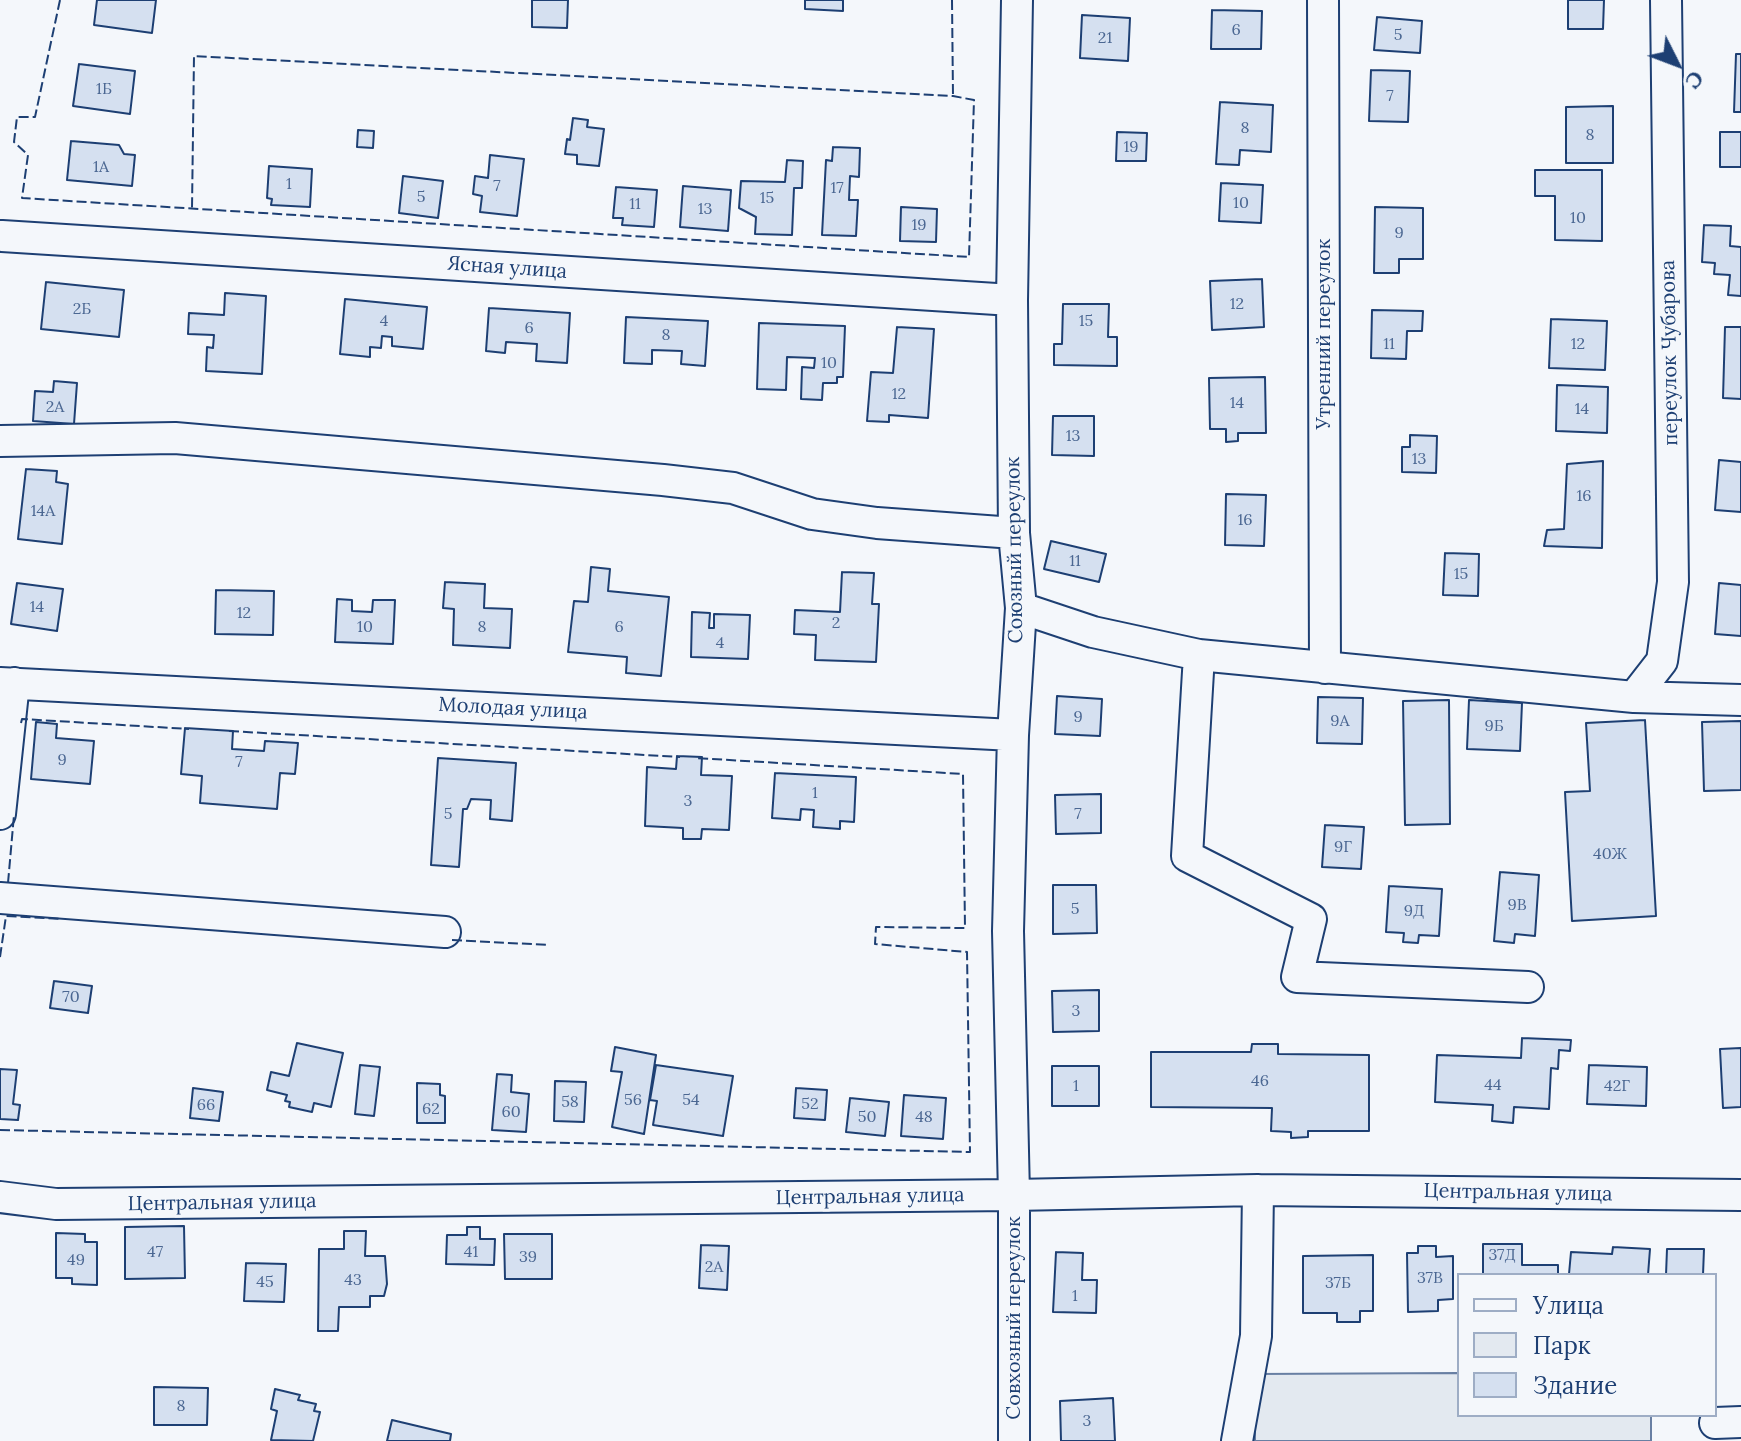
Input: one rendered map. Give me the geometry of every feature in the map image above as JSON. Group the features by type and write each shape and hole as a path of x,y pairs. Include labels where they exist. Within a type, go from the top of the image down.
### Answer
{"street":[{"name":"Союзный переулок","path":"1014,1195 1008,931 1013,735 1021,608 1014,533 1012,300 1017,0"},
{"name":"Утренний переулок","path":"1323,0 1325,668"},
{"name":"переулок Чубарова","path":"1634,697 1662,661 1673,582 1666,0"},
{"name":"Ясная улица","path":"1,239 1012,300"},
{"path":"0,441 175,438 663,480 733,488 812,514 877,523 1014,533"},
{"path":"1021,608 1093,632 1199,655 1634,697 1741,700"},
{"path":"1199,655 1187,856 1311,919 1297,977 1528,987"},
{"name":"Молодая улица","path":"0,814 7,683 1013,735"},
{"path":"0,898 445,932"},
{"path":"1237,1441 1256,1336 1258,1190"},
{"name":"Центральная улица","path":"0,1197 56,1204 1258,1190 1741,1195"},
{"name":"Совхозный переулок","path":"1014,1195 1014,1441"}],"green space":[{"path":"1457,1373 1457,1417 1651,1417 1651,1441 1255,1441 1255,1374"}],"building":[{"path":"97,0 156,0 152,33 94,25"},
{"path":"532,0 568,0 567,28 532,27"},
{"path":"805,0 843,0 843,11 805,9"},
{"path":"1568,0 1604,0 1603,29 1568,29"},
{"path":"1212,10 1262,11 1261,49 1211,49"},
{"path":"1082,15 1130,18 1128,61 1080,58"},
{"path":"1377,17 1422,21 1420,53 1374,50"},
{"path":"1736,54 1741,54 1741,112 1734,112"},
{"path":"79,64 135,71 130,114 73,106"},
{"path":"1371,70 1410,71 1408,122 1369,121"},
{"path":"1220,102 1273,105 1271,152 1240,150 1239,165 1216,164"},
{"path":"1613,106 1613,163 1566,163 1566,107"},
{"path":"573,118 588,120 587,127 604,129 599,166 577,164 577,155 565,154"},
{"path":"358,130 374,131 373,148 357,147"},
{"path":"1117,132 1147,133 1146,161 1116,161"},
{"path":"1720,132 1741,132 1741,167 1720,167"},
{"path":"71,141 119,145 124,154 135,155 132,186 67,180"},
{"path":"833,147 860,148 859,177 850,176 849,200 858,200 856,236 822,235 826,160 832,161"},
{"path":"490,155 524,159 517,216 480,212 482,196 473,194 475,176 488,178"},
{"path":"787,160 803,161 802,188 794,188 792,235 755,234 756,217 739,208 741,181 785,182"},
{"path":"269,166 312,169 310,207 271,205 272,199 267,198"},
{"path":"1535,170 1602,170 1602,241 1555,240 1555,196 1535,196"},
{"path":"403,176 443,181 438,218 399,213"},
{"path":"1221,183 1263,185 1261,223 1219,221"},
{"path":"683,186 731,190 728,231 680,227"},
{"path":"616,187 657,190 654,227 622,225 623,218 613,218"},
{"path":"901,207 937,209 936,242 900,241"},
{"path":"1375,207 1423,208 1423,259 1399,259 1399,273 1374,273"},
{"path":"1704,225 1731,226 1730,246 1741,247 1741,296 1728,295 1730,275 1714,274 1715,263 1702,262"},
{"path":"1262,279 1264,327 1212,330 1210,281"},
{"path":"46,282 124,290 119,337 41,329"},
{"path":"225,293 266,296 262,374 206,371 207,347 213,348 214,335 188,334 189,313 224,315"},
{"path":"345,299 427,307 423,349 392,346 392,337 382,336 381,348 370,347 370,357 340,354"},
{"path":"1063,304 1109,304 1108,337 1117,337 1117,366 1054,365 1054,344 1062,344"},
{"path":"489,308 570,313 567,363 536,361 537,344 506,342 505,353 486,351"},
{"path":"1372,310 1423,311 1422,331 1407,331 1406,359 1371,358"},
{"path":"626,317 708,321 705,366 681,364 682,351 652,350 652,364 624,363"},
{"path":"1551,319 1607,321 1605,370 1549,368"},
{"path":"759,323 845,326 843,377 837,377 837,383 823,383 822,400 801,399 802,367 814,368 815,358 787,357 786,390 757,389"},
{"path":"897,327 934,329 928,418 889,415 889,422 867,421 871,372 893,373"},
{"path":"1725,327 1741,327 1741,399 1723,398"},
{"path":"1265,377 1266,433 1238,433 1238,441 1226,442 1226,429 1210,429 1209,378"},
{"path":"54,381 77,383 74,424 33,421 35,391 53,392"},
{"path":"1557,385 1608,387 1607,433 1556,431"},
{"path":"1053,416 1094,416 1094,456 1052,455"},
{"path":"1410,435 1437,436 1436,473 1402,472 1402,447 1410,447"},
{"path":"1719,460 1741,462 1741,512 1715,510"},
{"path":"1603,461 1602,548 1544,546 1547,530 1564,529 1567,464"},
{"path":"26,469 57,471 56,482 68,484 62,544 18,539"},
{"path":"1226,494 1266,495 1264,546 1225,545"},
{"path":"1051,541 1106,554 1099,582 1044,569"},
{"path":"1445,553 1479,554 1478,596 1443,595"},
{"path":"591,567 610,569 608,591 669,597 661,676 626,673 627,657 568,652 574,601 588,602"},
{"path":"842,572 874,573 872,604 879,604 876,662 815,660 816,635 794,634 795,610 840,612"},
{"path":"445,582 485,584 484,608 512,609 510,648 453,645 454,609 443,608"},
{"path":"17,583 63,589 57,631 11,624"},
{"path":"1719,583 1741,585 1741,636 1715,634"},
{"path":"216,590 274,591 273,635 215,634"},
{"path":"337,599 352,600 352,611 372,612 373,600 395,600 393,644 335,642"},
{"path":"692,612 710,613 709,628 714,628 714,614 750,615 748,659 691,657"},
{"path":"1057,696 1102,699 1100,736 1055,734"},
{"path":"1318,697 1363,698 1362,744 1317,743"},
{"path":"1449,700 1450,824 1405,825 1403,701"},
{"path":"1469,700 1522,703 1520,751 1467,749"},
{"path":"1645,720 1656,916 1572,921 1565,792 1590,791 1586,723"},
{"path":"1741,721 1741,790 1704,791 1702,722"},
{"path":"36,722 57,724 56,738 94,741 90,784 31,779"},
{"path":"185,728 233,731 232,749 264,751 265,741 298,743 295,774 280,773 277,809 200,803 202,776 181,774"},
{"path":"677,756 702,757 701,775 732,776 729,830 702,829 701,839 683,839 683,828 645,826 647,767 676,769"},
{"path":"438,758 516,763 512,821 490,819 491,800 471,799 467,809 463,809 459,867 431,865"},
{"path":"775,773 856,777 854,822 840,821 840,829 813,827 814,810 801,809 800,820 772,818"},
{"path":"1101,794 1101,833 1056,834 1055,795"},
{"path":"1325,825 1364,827 1361,869 1322,867"},
{"path":"1500,872 1539,875 1535,936 1515,934 1514,943 1494,941"},
{"path":"1053,885 1096,885 1097,933 1053,934"},
{"path":"1389,886 1442,889 1439,936 1419,935 1418,943 1403,942 1404,933 1386,932"},
{"path":"54,981 92,986 88,1013 50,1008"},
{"path":"1099,990 1099,1031 1053,1032 1052,991"},
{"path":"1522,1038 1571,1040 1570,1051 1559,1050 1558,1069 1551,1068 1549,1109 1514,1107 1513,1123 1492,1121 1493,1105 1435,1102 1437,1055 1521,1058"},
{"path":"297,1043 343,1053 331,1107 314,1103 312,1112 289,1107 290,1102 285,1101 287,1095 267,1090 271,1072 289,1076"},
{"path":"1252,1044 1278,1044 1278,1054 1369,1055 1369,1131 1308,1131 1308,1137 1291,1138 1291,1132 1271,1131 1272,1108 1151,1107 1151,1052 1251,1052"},
{"path":"615,1047 656,1055 644,1134 612,1127 622,1072 611,1071"},
{"path":"1741,1048 1741,1107 1723,1108 1720,1049"},
{"path":"360,1065 380,1067 374,1116 355,1114"},
{"path":"656,1065 733,1076 723,1136 653,1125 657,1101 650,1100"},
{"path":"1589,1065 1647,1067 1646,1106 1587,1104"},
{"path":"1052,1066 1099,1066 1099,1106 1052,1106"},
{"path":"0,1069 17,1070 13,1104 20,1105 18,1120 0,1119"},
{"path":"497,1074 512,1075 511,1092 529,1094 526,1132 492,1130"},
{"path":"555,1081 586,1082 584,1122 554,1121"},
{"path":"417,1083 440,1084 440,1095 445,1096 445,1123 417,1123"},
{"path":"193,1088 223,1092 219,1121 190,1118"},
{"path":"796,1088 827,1090 825,1120 794,1118"},
{"path":"904,1095 946,1098 943,1139 901,1136"},
{"path":"850,1098 889,1102 885,1136 846,1132"},
{"path":"184,1226 185,1278 125,1279 125,1227"},
{"path":"467,1227 480,1227 480,1239 495,1239 494,1265 446,1264 447,1235 467,1235"},
{"path":"344,1231 366,1231 365,1256 385,1256 387,1284 384,1296 370,1296 370,1307 339,1307 338,1331 318,1331 319,1249 344,1249"},
{"path":"56,1233 85,1234 85,1242 97,1242 97,1285 72,1284 72,1278 56,1278"},
{"path":"504,1234 552,1234 552,1279 505,1279"},
{"path":"1483,1244 1522,1244 1522,1265 1558,1265 1558,1273 1483,1273"},
{"path":"701,1245 729,1246 727,1290 699,1288"},
{"path":"1418,1246 1436,1246 1436,1257 1453,1256 1453,1299 1438,1300 1438,1311 1408,1312 1407,1253 1418,1253"},
{"path":"1613,1247 1650,1249 1648,1273 1569,1273 1571,1252 1612,1254"},
{"path":"1667,1249 1704,1249 1703,1273 1666,1273"},
{"path":"1056,1252 1083,1253 1082,1280 1097,1280 1096,1313 1053,1312"},
{"path":"1373,1255 1373,1311 1360,1311 1360,1322 1337,1322 1337,1313 1303,1313 1303,1256"},
{"path":"246,1263 286,1264 284,1302 244,1301"},
{"path":"154,1387 208,1388 207,1425 154,1425"},
{"path":"275,1389 300,1395 298,1400 316,1404 314,1411 320,1412 313,1441 271,1440 277,1411 271,1409"},
{"path":"1113,1398 1115,1441 1061,1441 1060,1401"},
{"path":"392,1420 451,1434 450,1441 387,1441"}],"fence":[{"path":"60,0 35,117 17,117 14,142 28,155 22,198 969,257 974,100 953,96 194,56 192,209"},
{"path":"952,0 953,96"},
{"path":"21,723 22,719 189,729"},
{"path":"229,731 680,757"},
{"path":"0,1130 970,1152 967,952 875,944 876,927 965,928 963,774 696,758"},
{"path":"8,883 14,815"},
{"path":"0,957 6,916 61,919"},
{"path":"452,940 549,945"}]}
